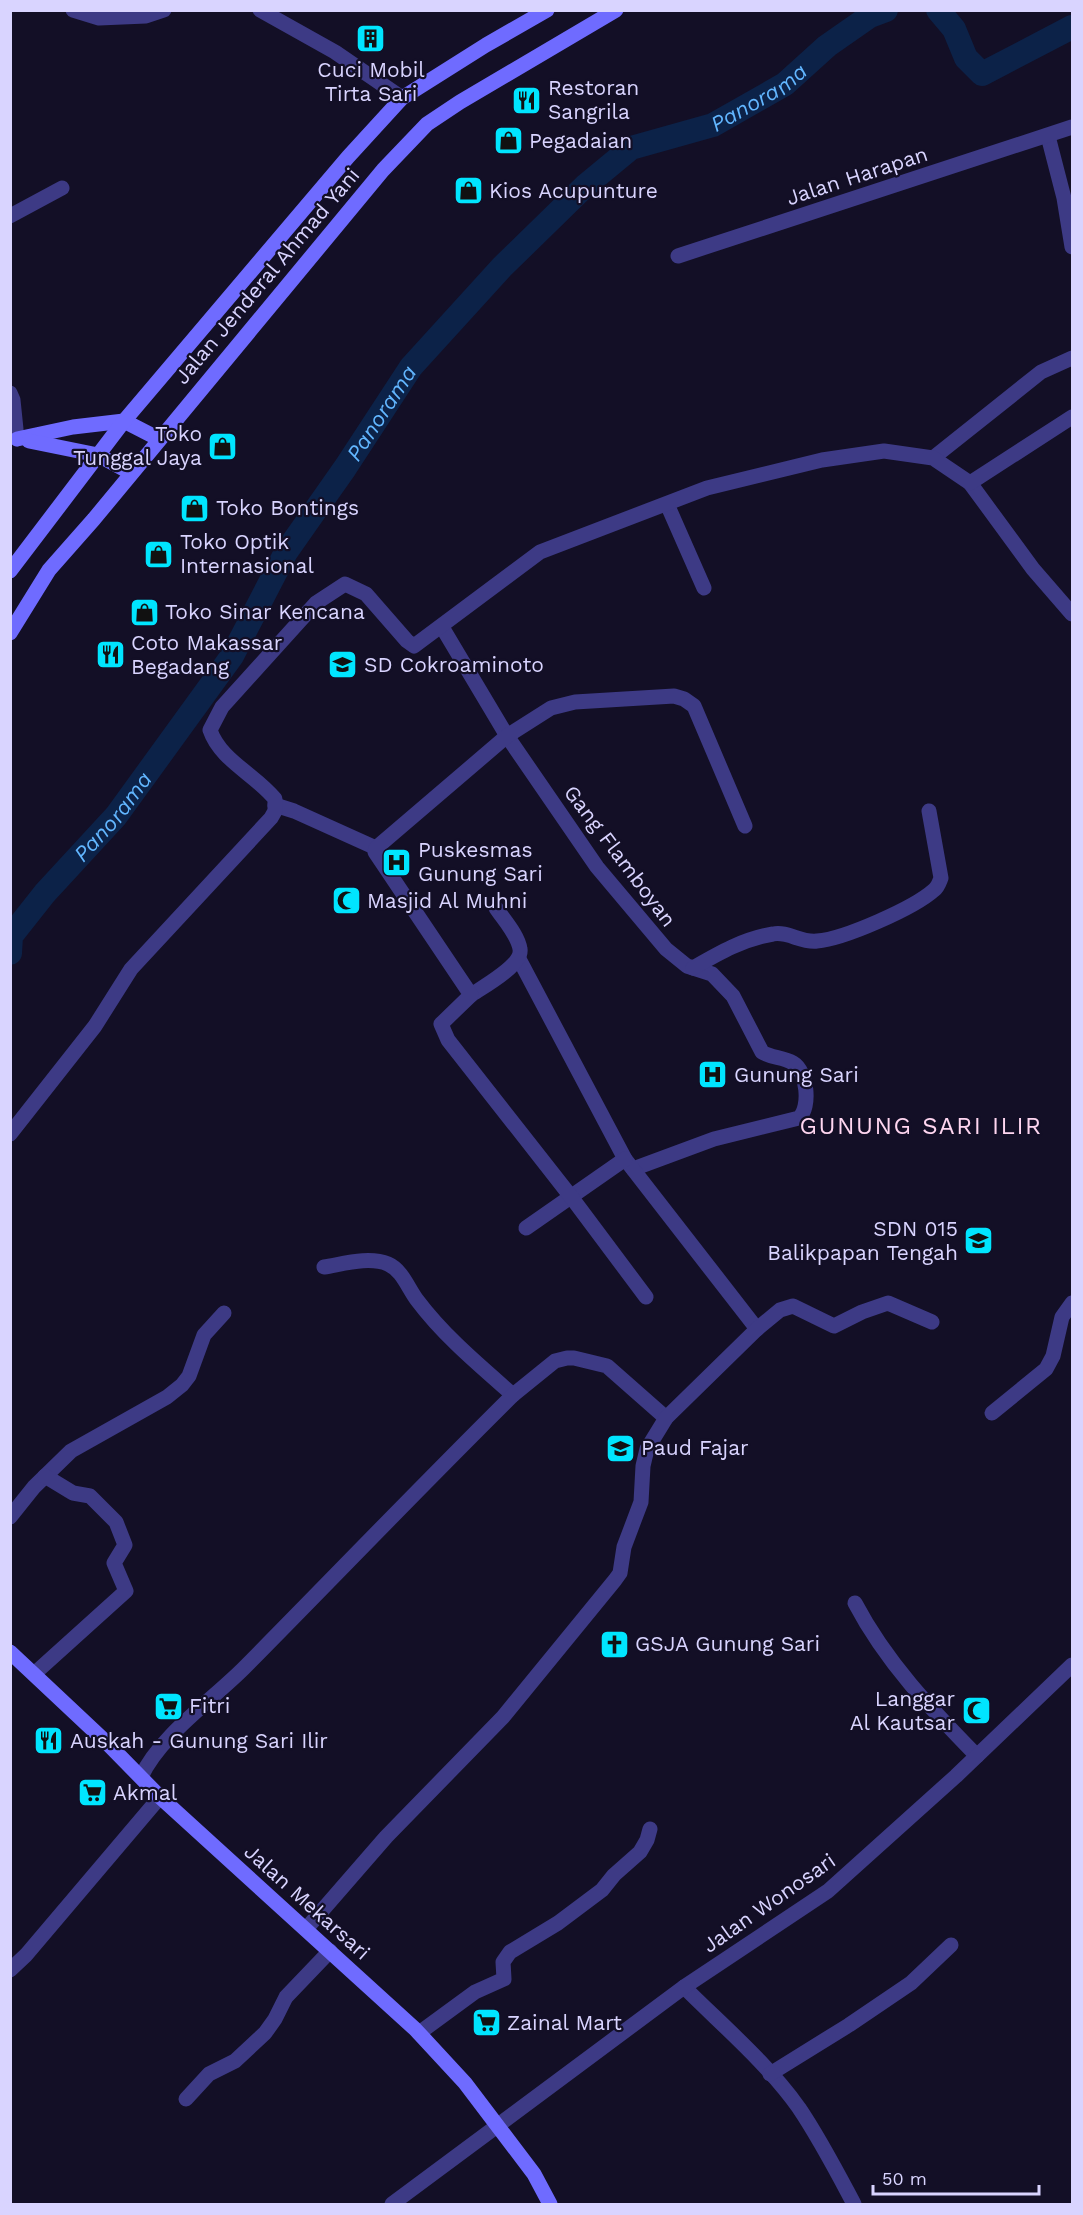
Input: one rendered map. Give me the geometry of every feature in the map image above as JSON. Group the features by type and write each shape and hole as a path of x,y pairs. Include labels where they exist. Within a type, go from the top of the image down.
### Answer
{"main road":[{"name":"Jalan Jenderal Ahmad Yani","path":"10,571 124,421 348,157 402,98 547,10"},
{"name":"Jalan Jenderal Ahmad Yani","path":"10,633 49,570 94,519 383,170 427,123 616,10"},
{"path":"14,440 73,427 124,421 159,439"},
{"path":"14,440 44,442 98,454 131,473"},
{"name":"Jalan Mekarsari","path":"10,1652 160,1797 419,2033 465,2084 534,2174 550,2205"}],"street":[{"path":"73,10 99,18 146,16 164,10"},
{"path":"260,10 335,52 402,98"},
{"name":"Jalan Harapan","path":"678,256 1072,127"},
{"path":"1048,136 1064,198 1072,247"},
{"path":"10,216 62,188"},
{"path":"933,458 1041,372 1072,358"},
{"path":"10,393 14,400 14,440"},
{"path":"970,483 1072,417"},
{"path":"10,1134 95,1026 131,969 271,818 275,799 264,785 231,760 212,736 210,730 222,707 316,603 345,584 366,594 406,641 414,646 540,552 707,488 822,460 884,451 933,458 970,483 1033,569 1072,614"},
{"path":"668,504 704,588"},
{"name":"Gang Flamboyan","path":"442,627 507,736 597,867 666,949 687,966 712,974 734,996 762,1052 768,1056 789,1061 799,1067 807,1104 803,1115 799,1118 714,1139 629,1164"},
{"path":"471,995 375,852 376,848 507,736 551,708 575,702 674,696 684,699 694,706 745,826"},
{"path":"275,805 294,811 376,848"},
{"path":"693,968 729,947 755,938 782,933 800,940 818,941 832,938 883,919 917,903 936,888 941,878 929,811"},
{"path":"496,908 518,942 521,950 519,959 471,995 441,1024 448,1041 572,1198 646,1297"},
{"path":"519,959 629,1164 757,1329"},
{"path":"526,1228 629,1164"},
{"path":"324,1267 375,1260 389,1264 398,1270 417,1300 452,1340 513,1395"},
{"path":"306,1929 386,1837 503,1717 615,1580 620,1572 624,1547 641,1502 643,1466 647,1449 666,1418 757,1329 780,1310 793,1306 834,1326 862,1312 888,1303 932,1322"},
{"path":"992,1413 1046,1369 1053,1356 1062,1317 1072,1303"},
{"path":"10,1517 45,1476 71,1451 177,1390 189,1376 204,1335 224,1313"},
{"path":"141,1777 146,1765 162,1745 238,1674 513,1395 555,1361 574,1358 608,1366 666,1418"},
{"path":"34,1674 126,1591 114,1563 125,1545 116,1522 90,1496 73,1493 45,1476"},
{"path":"855,1603 891,1662 936,1714 977,1756"},
{"name":"Jalan Wonosari","path":"392,2205 684,1987 828,1892 977,1756 1072,1665"},
{"path":"10,1970 26,1955 160,1797"},
{"path":"419,2033 475,1992 502,1980 505,1976 503,1962 510,1952 564,1918 602,1890 614,1875 640,1852 650,1829"},
{"path":"770,2074 911,1983 951,1944"},
{"path":"186,2098 209,2074 235,2061 265,2033 286,1997 330,1951"},
{"path":"684,1987 770,2074 797,2106 818,2137 854,2205"}],"waterway":[{"name":"Panorama","path":"10,953 11,936 45,893 116,816 232,656 286,552 345,468 411,367 502,267 585,186 631,148 713,125 785,84 827,46 870,16 886,10"},
{"name":"Panorama","path":"938,10 954,29 966,58 982,74 1072,27"}],"place":[{"name":"Cuci Mobil Tirta Sari","path":"371,39"},
{"name":"Restoran Sangrila","path":"527,100"},
{"name":"Pegadaian","path":"508,141"},
{"name":"Kios Acupunture","path":"468,191"},
{"name":"Toko Tunggal Jaya","path":"223,446"},
{"name":"Toko Bontings","path":"195,508"},
{"name":"Toko Optik Internasional","path":"159,554"},
{"name":"Toko Sinar Kencana","path":"144,612"},
{"name":"Coto Makassar Begadang","path":"110,655"},
{"name":"SD Cokroaminoto","path":"343,665"},
{"name":"Puskesmas Gunung Sari","path":"397,862"},
{"name":"Masjid Al Muhni","path":"346,901"},
{"name":"Gunung Sari","path":"713,1075"},
{"name":"SDN 015 Balikpapan Tengah","path":"979,1241"},
{"name":"Paud Fajar","path":"620,1448"},
{"name":"GSJA Gunung Sari","path":"614,1644"},
{"name":"Fitri","path":"168,1706"},
{"name":"Langgar Al Kautsar","path":"976,1711"},
{"name":"Auskah - Gunung Sari Ilir","path":"49,1741"},
{"name":"Akmal","path":"92,1793"},
{"name":"Zainal Mart","path":"486,2023"}],"district":[{"name":"GUNUNG SARI ILIR","path":"921,1126"}]}
